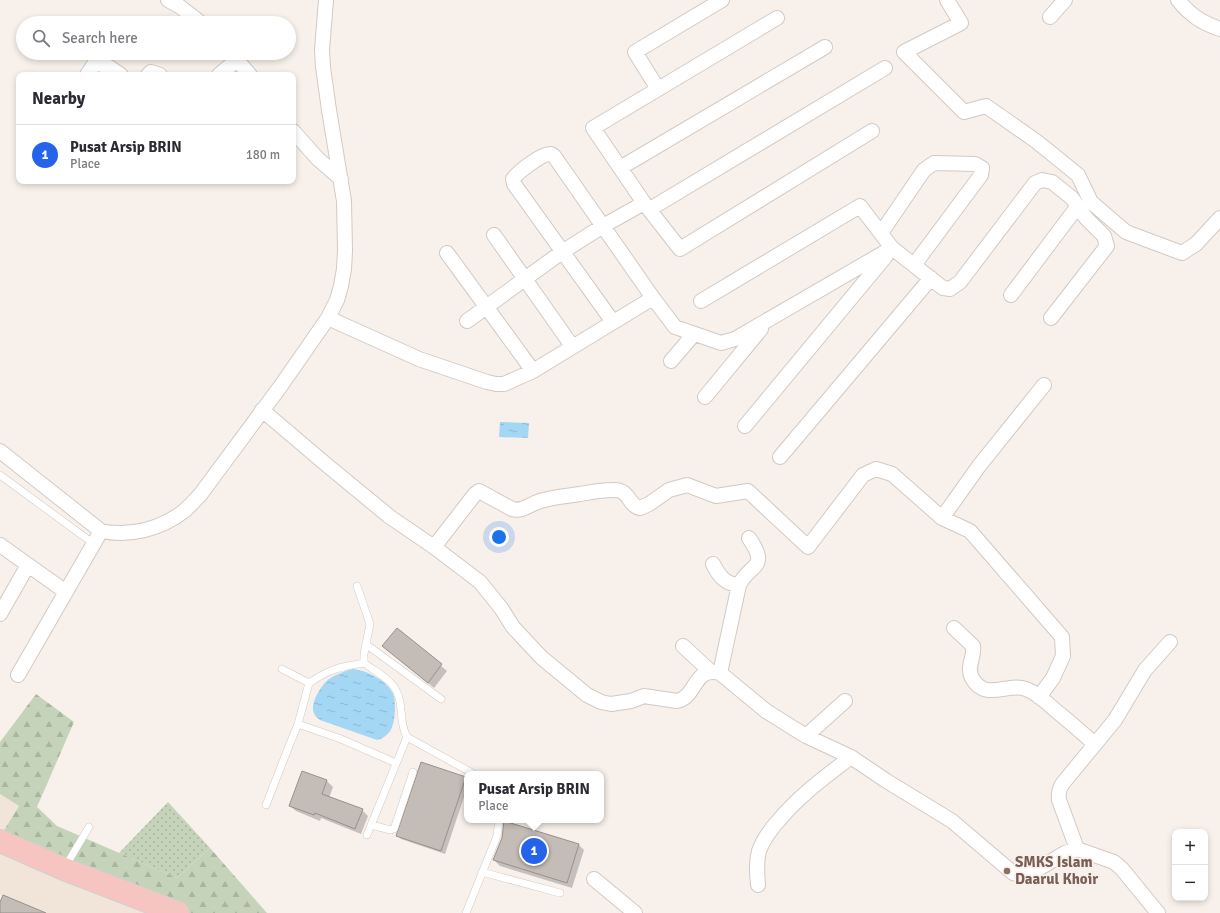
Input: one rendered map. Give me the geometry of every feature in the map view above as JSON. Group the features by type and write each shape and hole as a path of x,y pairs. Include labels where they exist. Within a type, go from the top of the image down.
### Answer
{"main road":[{"path":"0,841 64,869 178,913"}],"street":[{"path":"168,0 192,16"},
{"path":"0,451 101,531 121,534 142,531 159,526 184,511 200,495 262,410 328,318 339,293 344,269 344,200 323,67 322,50 326,0"},
{"path":"658,89 635,52 722,0"},
{"path":"947,0 962,23 904,52 964,112 986,106 1036,141 1078,175 1091,202 1126,232 1182,253 1196,244 1220,218"},
{"path":"1050,17 1065,0"},
{"path":"1178,0 1202,23 1220,29"},
{"path":"777,18 593,128 647,206 680,249 872,131"},
{"path":"620,168 826,47"},
{"path":"221,72 231,60"},
{"path":"237,60 247,72"},
{"path":"88,72 95,63 109,67 116,72"},
{"path":"467,321 562,252 603,226 647,206 885,68"},
{"path":"296,134 318,159 341,179"},
{"path":"613,322 514,184 513,179 518,173 544,155 551,154 554,156 653,298 675,327 721,343 735,339 892,248"},
{"path":"881,233 924,170 934,163 975,164 982,168 981,174 914,265"},
{"path":"701,302 860,206 892,248 943,288 950,289 960,282 1035,184 1042,180 1052,182 1072,198 1086,218 1104,236 1107,246 1051,318"},
{"path":"1011,295 1077,207"},
{"path":"494,235 572,346"},
{"path":"745,426 892,248"},
{"path":"447,253 533,371"},
{"path":"780,457 931,278"},
{"path":"328,318 419,359 486,382 504,384 533,371 653,298"},
{"path":"705,397 767,321"},
{"path":"671,361 694,334"},
{"path":"942,518 979,466 1044,385"},
{"path":"262,410 390,517 434,547 480,582 501,608 513,628 542,658 587,696 601,702 611,704 632,701 644,696 672,701 681,701 692,689 696,681 704,674 715,672"},
{"path":"434,547 475,494 479,491 512,509 522,510 540,501 615,489 625,493 634,505 640,508 649,504 669,490 687,486 716,496 748,491 808,547 863,475 876,470 892,474 942,518 970,531 1062,636 1063,656 1053,678 1039,697"},
{"path":"18,675 101,531"},
{"path":"715,672 739,585 754,568 758,559 757,550 749,538"},
{"path":"0,545 66,592"},
{"path":"713,564 719,575 726,582 732,585 739,585"},
{"path":"0,614 28,565"},
{"path":"954,628 973,646 974,650 970,663 970,672 972,679 978,686 985,690 992,691 1024,688 1039,697 1095,744"},
{"path":"1078,849 1058,794 1063,783 1116,720 1145,670 1170,642"},
{"path":"683,646 766,711 806,736 851,757 885,780 952,821 1013,873 1028,875 1065,853 1078,849 1114,862 1122,869 1158,913"},
{"path":"806,736 845,701"},
{"path":"758,885 757,858 761,845 768,832 800,798 851,757"},
{"path":"594,879 630,911"}],"lane":[{"path":"0,475 94,544"},
{"path":"357,586 370,624 364,654 364,663"},
{"path":"367,645 441,699"},
{"path":"266,805 288,746 298,724 309,683 325,673 339,668 364,663 396,688 400,699 403,731 407,737 469,771"},
{"path":"282,669 309,683"},
{"path":"298,724 341,739 396,763"},
{"path":"367,834 407,737"},
{"path":"371,825 391,830 394,828 413,772"},
{"path":"466,913 497,836 499,823"},
{"path":"64,869 89,827"},
{"path":"482,872 560,893"}],"shaded area":[{"path":"0,794 19,806 0,837"},
{"path":"0,843 179,913 42,913 0,895"}],"green space":[{"path":"36,694 74,722 37,807 57,826 177,878 210,848 267,913 179,913 0,837 19,806 0,794 0,742"},
{"path":"168,802 210,848 177,878 119,853"}],"water":[{"path":"500,422 529,423 528,438 499,437"},
{"path":"353,669 375,676 389,687 393,694 395,711 393,725 386,736 377,740 320,720 313,711 316,696 326,682 338,674"}],"building":[{"path":"397,628 442,664 428,683 382,646"},
{"path":"421,762 464,776 464,783 441,851 396,836"},
{"path":"302,771 327,780 322,794 363,809 355,829 315,813 314,815 289,806"},
{"path":"504,823 511,823 579,844 567,883 493,860 502,838"},
{"path":"3,895 46,913 0,913 0,902"}],"place":[{"name":"Pusat Arsip BRIN","path":"534,851"},
{"name":"SMKS Islam Daarul Khoir","path":"1007,871"}]}
